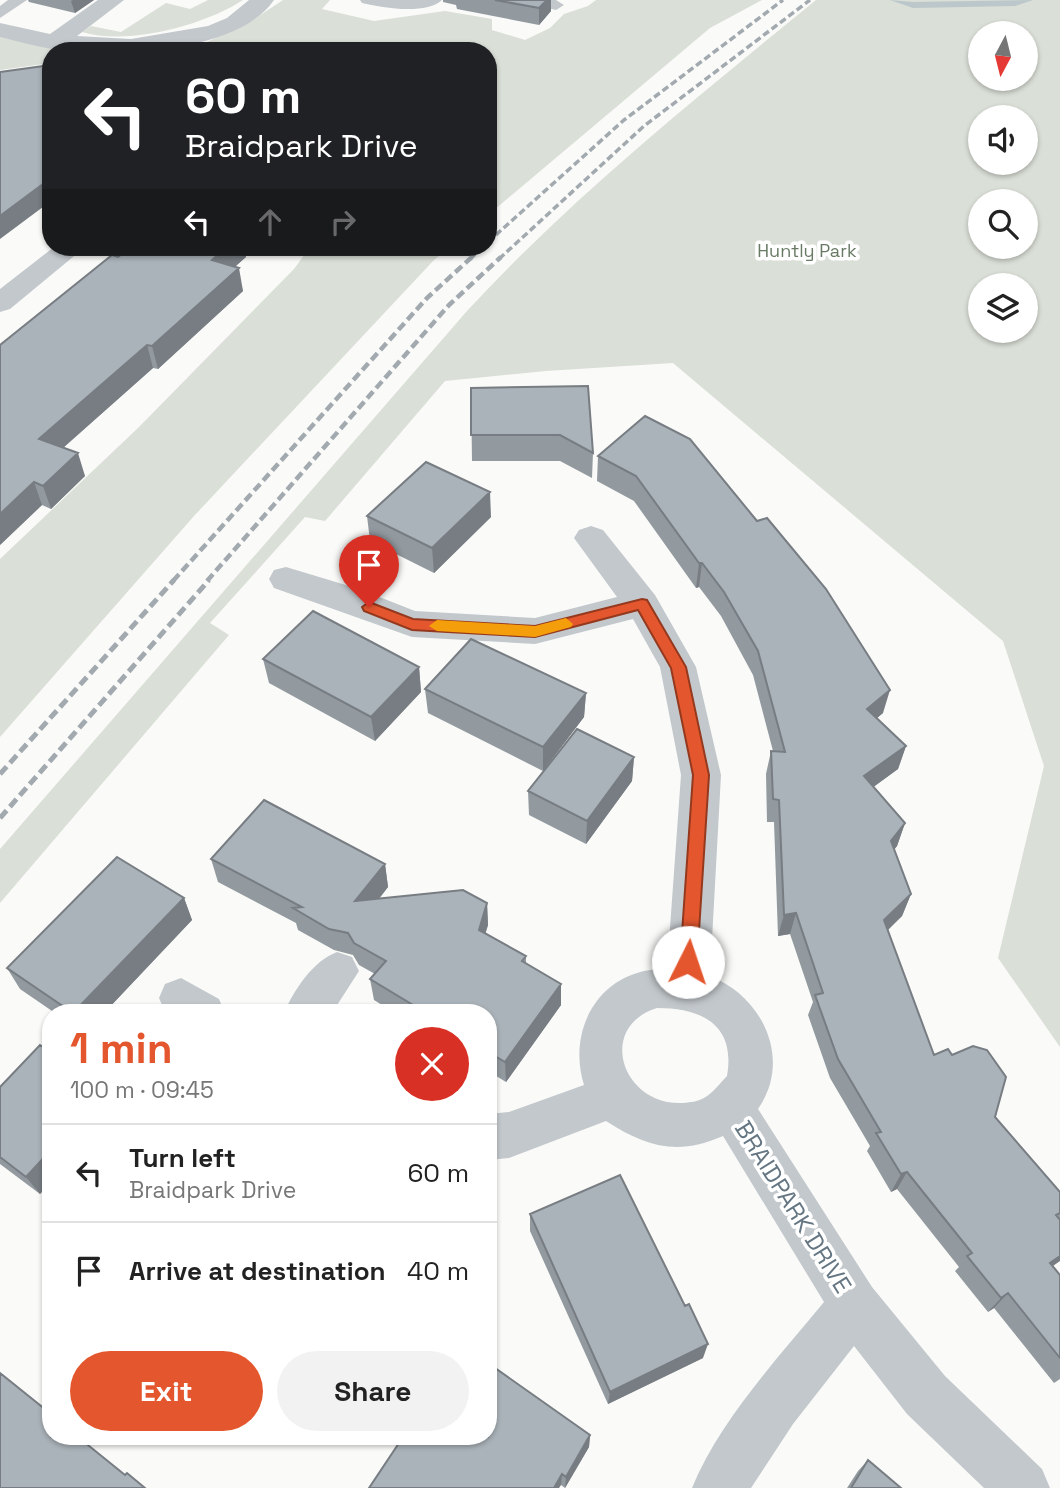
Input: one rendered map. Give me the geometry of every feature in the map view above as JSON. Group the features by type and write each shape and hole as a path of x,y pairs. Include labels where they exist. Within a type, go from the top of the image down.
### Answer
{"street":[{"path":"54,41 113,0"},
{"path":"165,42 235,23 263,0"},
{"path":"0,30 61,42"},
{"path":"0,303 60,256"},
{"path":"591,538 642,604 678,667 701,775 687,988"},
{"path":"286,579 348,598 412,624 535,631 642,604"},
{"path":"313,1004 337,971"},
{"name":"BRAIDPARK DRIVE","path":"657,988 687,988 712,997 733,1014 747,1037 752,1063 747,1088 732,1109 714,1121 694,1127 650,1123 630,1112 614,1096 601,1070 600,1042 610,1016 630,997 657,988"},
{"path":"497,1136 509,1135 614,1096"},
{"name":"BRAIDPARK DRIVE","path":"732,1109 853,1305 926,1395 1023,1488"},
{"name":"BRAIDPARK DRIVE","path":"719,1488 774,1405 853,1305"}],"lane":[{"path":"0,13 19,0"},
{"path":"368,0 397,5 433,0"},
{"path":"532,0 556,5"}],"green space":[{"path":"208,0 243,0 208,18 166,31 121,36 82,32 91,26 121,32 166,3 190,9"},
{"path":"283,0 330,0 322,9 374,21 445,11 492,19 492,30 525,40 550,28 564,14 588,6 596,0 762,0 710,28 497,207 497,42 207,42 253,20"},
{"name":"Huntly Park","path":"816,0 1060,0 1060,1047 998,958 1044,766 1003,641 673,363 445,381 325,521 305,517 210,623 229,635 0,903 0,849 467,311 549,228 681,111"},
{"path":"0,37 42,46 42,64 0,70"},
{"path":"303,256 439,256 194,516 0,737 0,559 139,427 294,269"}],"building":[{"path":"495,0 547,0 539,8"},
{"path":"42,66 42,185 0,216 0,72"},
{"path":"111,256 217,256 212,260 239,268 152,346 147,345 39,439 78,453 43,486 34,482 0,514 0,345"},
{"path":"588,386 593,453 560,435 471,435 471,388"},
{"path":"645,416 690,439 757,521 767,518 826,589 890,690 867,709 906,746 864,776 905,823 891,841 911,894 884,920 934,1055 948,1049 952,1055 973,1046 987,1050 1006,1077 995,1117 1060,1192 1060,1213 1056,1215 1060,1220 1060,1256 1050,1263 1060,1275 1060,1358 1008,1293 1001,1298 967,1256 972,1253 907,1172 901,1174 876,1133 881,1132 838,1059 815,995 823,993 796,913 784,915 779,800 773,799 771,751 785,752 758,651 724,592 702,563 699,563 636,476 598,456"},
{"path":"426,462 490,492 432,548 367,516"},
{"path":"313,611 419,667 371,717 263,659"},
{"path":"471,639 586,693 543,747 425,689"},
{"path":"577,729 634,757 587,821 528,791"},
{"path":"264,800 385,864 355,901 463,890 487,903 479,930 526,956 522,961 561,984 505,1062 497,1057 497,1004 411,1004 370,979 386,961 354,943 348,933 329,929 293,908 302,907 211,859"},
{"path":"117,857 184,898 82,1004 60,1004 7,968"},
{"path":"40,1045 42,1046 42,1160 26,1177 0,1157 0,1087"},
{"path":"620,1175 685,1306 689,1304 708,1344 610,1392 530,1214"},
{"path":"497,1369 590,1435 566,1477 562,1474 554,1488 369,1488 398,1445 497,1445"},
{"path":"0,1373 42,1407 42,1445 88,1445 145,1488 0,1488"},
{"path":"868,1460 901,1488 851,1488"}],"waterway":[{"path":"895,0 913,5 1015,3 1028,0"}],"railway":[{"path":"497,234 624,120 783,0"},
{"path":"499,259 644,126 810,0"},
{"path":"470,259 473,256"},
{"path":"173,581 427,298 472,257"},
{"path":"207,581 449,305 501,257"},
{"path":"0,774 174,580"},
{"path":"0,818 209,580"}],"slow traffic":[{"path":"437,626 535,631 566,624"}],"route":[{"path":"369,607 412,624 535,631 642,604 678,667 701,775 688,962"}]}
